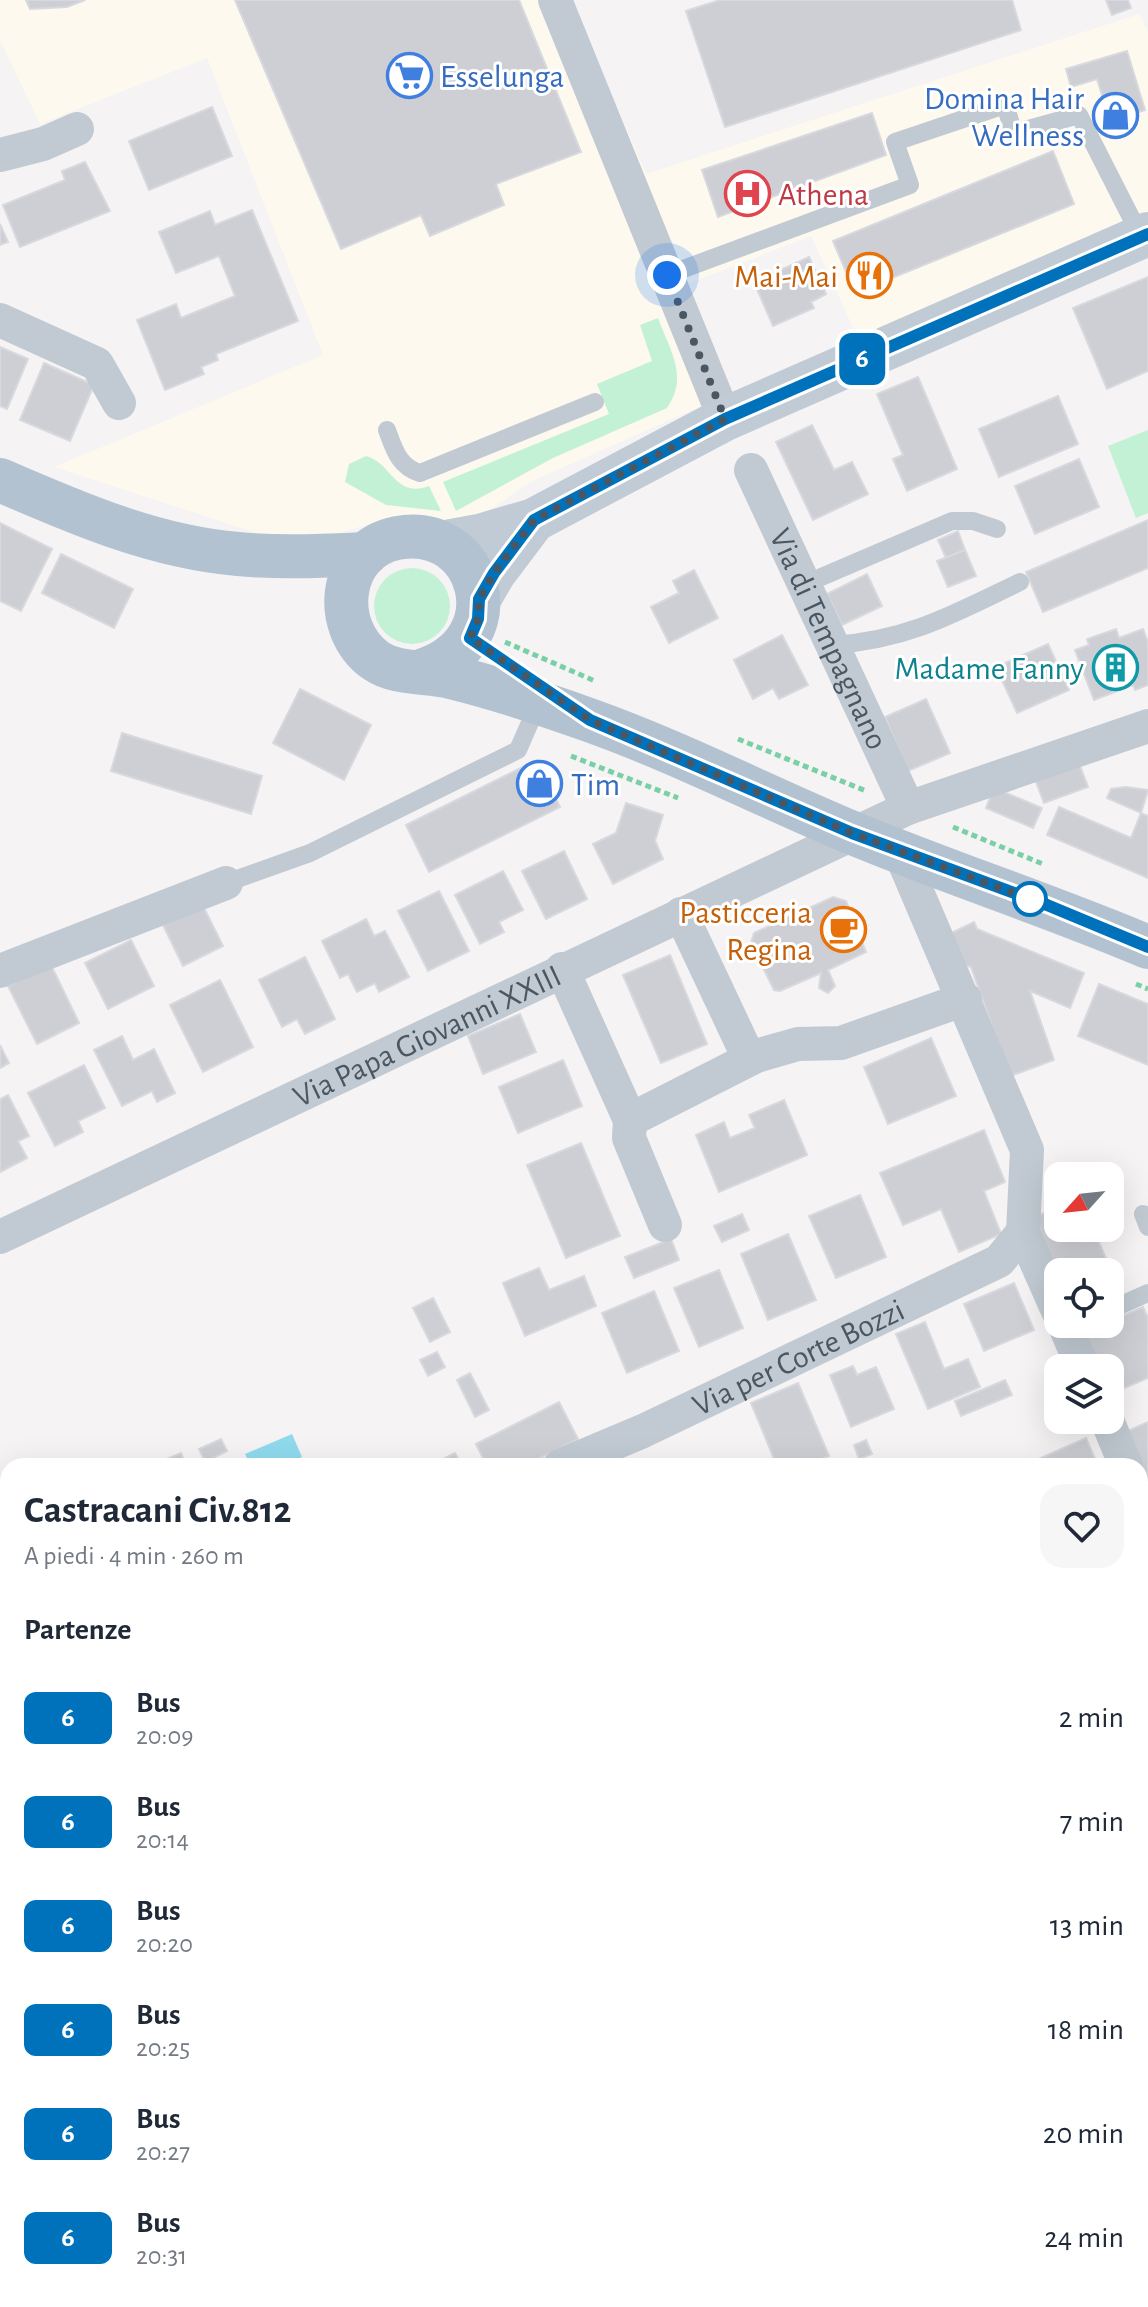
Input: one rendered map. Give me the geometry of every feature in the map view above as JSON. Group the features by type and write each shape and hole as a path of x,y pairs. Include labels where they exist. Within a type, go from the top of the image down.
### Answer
{"main road":[{"path":"441,543 534,520 725,419 1145,235"},
{"path":"0,480 122,530 237,554 366,554 395,539 418,537 441,543 460,557 473,576 474,618 590,720"},
{"path":"421,671 440,665 457,654 494,573 534,520"},
{"path":"237,554 305,584 344,607"},
{"path":"366,554 350,579 344,607 349,629 369,655 398,670 421,671 590,720 852,833 1047,905 1148,947"}],"street":[{"path":"555,0 725,419"},
{"path":"0,155 43,144 77,129"},
{"path":"0,320 97,364 119,403"},
{"name":"Via di Tempagnano","path":"751,470 908,808"},
{"name":"Via Papa Giovanni XXIII","path":"0,1237 908,808 1148,726"},
{"path":"900,852 1027,1150 1023,1232 1044,1275"},
{"path":"0,971 226,883"},
{"path":"681,914 746,1052 756,1056"},
{"path":"562,969 630,1120 629,1138 665,1225"},
{"path":"630,1120 756,1056 798,1044 841,1043 965,999"},
{"name":"Via per Corte Bozzi","path":"579,1458 643,1431 999,1261 1023,1232"},
{"path":"1113,1434 1123,1458"}],"lane":[{"path":"667,275 910,185 895,142 1005,105 1014,133 1079,115 1145,235"},
{"path":"387,430 399,459 407,469 420,473 595,402"},
{"path":"805,584 952,521 973,521 997,529"},
{"path":"833,645 872,642 907,634 1020,582"},
{"path":"226,883 310,853 518,750 538,704"},
{"path":"1124,1304 1148,1293"}],"shaded area":[{"path":"0,0 570,0 646,174 1139,14 1148,32 1148,212 859,341 811,236 690,283 729,394 532,481 468,525 393,517 312,541 272,538 54,467 323,355 207,58 40,124 0,40"}],"green space":[{"path":"658,318 677,374 677,385 667,408 553,458 456,511 443,482 609,414 597,384 652,361 640,325"},
{"path":"1148,430 1148,513 1136,518 1108,446"},
{"path":"366,456 382,465 408,488 429,486 441,511 386,505 345,482 349,464"},
{"path":"412,568 427,571 439,579 447,591 450,606 447,621 439,633 427,641 412,644 397,641 385,633 377,621 374,606 377,591 385,579 397,571"}],"water":[{"path":"292,1434 302,1457 247,1458 245,1454"}],"building":[{"path":"26,0 85,0 67,7 30,9"},
{"name":"Esselunga","path":"235,0 519,0 581,152 496,184 504,205 430,236 421,215 341,249"},
{"path":"720,0 1012,0 1021,30 725,127 686,11"},
{"path":"1106,0 1128,0 1131,8 1112,15"},
{"path":"1127,51 1145,110 1110,121 1097,79 1071,87 1066,69"},
{"path":"212,107 232,156 149,190 129,141"},
{"path":"872,113 886,155 718,217 702,170"},
{"path":"1053,151 1074,204 855,293 833,241"},
{"path":"85,162 110,211 20,247 3,205 65,180 62,171"},
{"path":"252,210 298,321 216,354 218,360 201,367 204,374 165,390 137,320 176,304 181,318 235,296 219,256 176,273 159,232 210,211 215,225"},
{"path":"0,224 8,242 0,245"},
{"path":"809,257 826,294 811,302 814,308 773,326 754,282"},
{"path":"1148,277 1148,371 1107,389 1073,308"},
{"path":"0,347 28,359 7,409 0,406"},
{"path":"44,363 94,385 70,441 20,420"},
{"path":"918,377 957,469 907,491 893,459 903,455 877,394"},
{"path":"1058,396 1078,444 999,477 979,429"},
{"path":"812,425 834,470 852,462 868,494 813,520 776,442"},
{"path":"1079,459 1099,507 1035,534 1015,486"},
{"path":"1148,520 1148,568 1043,612 1026,572"},
{"path":"0,523 52,549 21,611 0,601"},
{"path":"958,531 965,550 946,558 938,540"},
{"path":"965,550 976,576 948,587 937,561"},
{"path":"61,554 133,589 114,628 42,593"},
{"path":"694,570 718,618 669,643 651,607 679,593 673,581"},
{"path":"867,574 882,606 842,625 827,594"},
{"name":"Madame Fanny","path":"1116,629 1119,638 1143,629 1148,642 1148,685 1135,690 1133,685 1094,700 1075,650 1089,645 1087,639"},
{"path":"782,635 808,685 779,699 773,688 753,699 734,660"},
{"path":"1048,644 1069,690 1017,713 996,667"},
{"path":"300,689 371,725 344,780 273,743"},
{"path":"926,699 950,753 908,771 885,717"},
{"path":"122,733 262,776 251,814 111,771"},
{"path":"1077,758 1088,787 1044,803 1033,774"},
{"path":"537,760 560,807 429,872 406,825"},
{"path":"1126,787 1148,790 1141,813 1107,798 1111,789"},
{"path":"994,788 1042,808 1033,828 986,808"},
{"path":"626,803 663,815 655,841 663,859 613,884 593,844 616,833"},
{"path":"1059,807 1131,838 1141,813 1148,816 1148,878 1047,835"},
{"path":"564,851 587,899 546,919 522,871"},
{"path":"503,871 523,910 499,922 504,932 480,944 455,895"},
{"path":"439,891 469,951 428,971 398,911"},
{"path":"833,897 846,901 866,952 828,970 835,986 828,993 819,988 821,973 780,991 774,990 751,943 754,933"},
{"path":"203,906 223,946 183,966 163,925"},
{"path":"366,919 374,936 385,931 409,977 379,992 375,983 357,992 348,974 340,978 322,941"},
{"path":"974,922 977,929 1084,973 1070,1008 1030,991 1054,1060 1010,1076 971,967 963,964 949,934"},
{"path":"131,940 154,986 108,1009 85,963"},
{"path":"670,955 707,1044 661,1063 623,975"},
{"path":"305,957 335,1019 305,1034 297,1019 282,1027 259,980"},
{"path":"51,965 79,1023 37,1044 8,986"},
{"path":"220,980 253,1047 203,1072 170,1005"},
{"path":"1099,984 1148,1004 1148,1065 1078,1036"},
{"path":"520,1014 536,1052 483,1074 468,1036"},
{"path":"122,1036 133,1060 154,1049 175,1093 157,1102 152,1091 122,1106 94,1050"},
{"path":"931,1038 956,1096 888,1124 864,1067"},
{"path":"0,1045 9,1063 0,1068"},
{"path":"563,1060 582,1106 518,1133 499,1087"},
{"path":"84,1065 105,1108 78,1121 83,1132 55,1146 28,1093"},
{"path":"8,1095 29,1136 18,1141 27,1158 0,1172 0,1099"},
{"path":"784,1100 807,1155 719,1192 696,1135 724,1122 730,1138 755,1128 749,1115"},
{"path":"984,1130 1005,1182 984,1191 1001,1234 959,1252 941,1209 903,1225 880,1173"},
{"path":"581,1143 620,1236 566,1258 527,1165"},
{"path":"860,1195 886,1257 836,1278 809,1216"},
{"path":"1044,1213 1044,1239 1035,1217"},
{"path":"742,1214 749,1230 722,1242 714,1226"},
{"path":"788,1234 816,1300 768,1320 741,1254"},
{"path":"671,1239 679,1260 634,1278 625,1257"},
{"path":"1045,1242 1099,1242 1106,1258 1052,1258"},
{"path":"539,1268 549,1290 584,1276 596,1306 525,1336 503,1283"},
{"path":"719,1270 743,1328 699,1347 674,1288"},
{"path":"1014,1283 1034,1330 984,1351 964,1304"},
{"path":"654,1291 679,1351 627,1373 602,1313"},
{"path":"433,1298 450,1332 430,1342 413,1308"},
{"path":"1143,1307 1148,1318 1148,1378 1124,1388 1124,1354 1088,1354 1082,1338 1124,1338 1124,1315"},
{"path":"925,1322 944,1369 968,1359 980,1387 928,1409 896,1334"},
{"path":"437,1352 445,1367 428,1376 420,1360"},
{"path":"853,1366 857,1375 876,1367 894,1409 851,1427 830,1375"},
{"path":"470,1373 489,1410 475,1417 457,1380"},
{"path":"1005,1380 1012,1395 961,1416 955,1401"},
{"path":"798,1383 829,1456 774,1458 751,1403"},
{"path":"559,1402 578,1439 540,1458 483,1458 476,1444"},
{"path":"1148,1422 1148,1458 1134,1458 1124,1433"},
{"path":"1086,1438 1095,1458 1041,1458"},
{"path":"221,1439 227,1451 213,1458 203,1458 199,1449"},
{"path":"866,1440 872,1454 859,1458 854,1445"}],"bus line":[{"name":"6","path":"1148,234 725,419 534,520 509,551 479,599 478,619 470,638 508,667 590,720 852,833 1047,905 1148,947"}],"place":[{"name":"Esselunga","path":"409,76"},
{"name":"Domina Hair Wellness","path":"1115,116"},
{"name":"Athena","path":"747,194"},
{"name":"Mai-Mai","path":"869,276"},
{"name":"Madame Fanny","path":"1115,668"},
{"name":"Tim","path":"540,784"},
{"name":"Pasticceria Regina","path":"843,930"}],"route":[{"path":"667,275 725,419 534,520 509,551 479,599 478,619 470,638 508,667 590,720 852,833 1030,899"}]}
